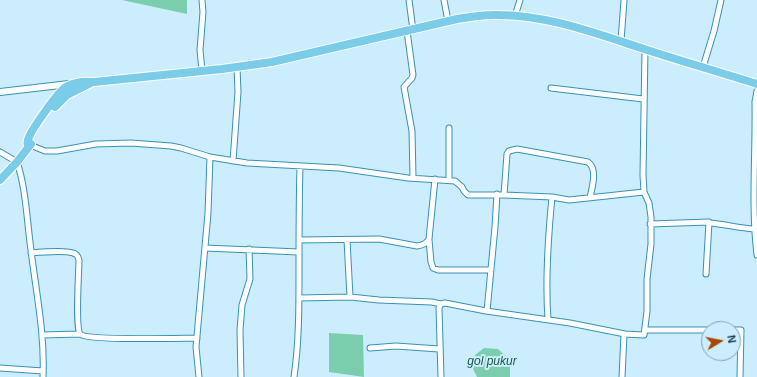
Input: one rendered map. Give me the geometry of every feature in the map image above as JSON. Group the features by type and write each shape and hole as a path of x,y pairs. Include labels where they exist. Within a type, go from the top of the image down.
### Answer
{"main road":[{"path":"29,146 28,140 54,100 61,91 73,84 86,81 94,82 202,71 272,62 448,21 494,14 554,21 757,84"},
{"path":"0,180 17,162 59,102 67,95 94,82"}],"street":[{"path":"202,0 200,50 202,71"},
{"path":"409,0 413,75 404,87 412,131 413,178"},
{"path":"444,0 448,21"},
{"path":"515,16 520,0"},
{"path":"621,41 624,0"},
{"path":"703,67 714,31 721,0"},
{"path":"300,298 350,297 432,302 441,304 445,303 487,311 548,319 625,334 644,335 647,311 647,279 651,244 651,211 644,192 642,159 645,49"},
{"path":"234,161 238,92 237,67"},
{"path":"0,92 73,84"},
{"path":"551,88 643,99"},
{"path":"757,91 755,102 753,191 754,229 757,255"},
{"path":"449,128 449,180"},
{"path":"29,146 57,151 96,144 131,143 162,145 181,148 210,157 234,161 356,170 413,178 449,180 459,183 468,195 497,194 569,200 644,192"},
{"path":"504,195 507,154 509,151 517,149 588,162 591,165 594,174 590,198"},
{"path":"0,152 17,162 22,181 41,317 43,377"},
{"path":"199,377 196,347 208,213 210,157"},
{"path":"294,377 298,354 300,298 300,166"},
{"path":"435,179 429,239 433,268 438,270 491,270"},
{"path":"487,311 497,194"},
{"path":"548,319 546,274 552,198"},
{"path":"650,224 709,223 737,228 754,229"},
{"path":"706,274 709,223"},
{"path":"299,240 388,240 417,246 426,244 429,239"},
{"path":"348,240 350,297"},
{"path":"205,248 299,252"},
{"path":"241,377 240,330 242,304 250,278 249,249"},
{"path":"31,253 67,252 78,255 78,313 80,334"},
{"path":"441,304 438,316 441,377"},
{"path":"645,330 701,330"},
{"path":"42,335 80,334 83,336 102,338 197,338"},
{"path":"622,377 625,334"},
{"path":"370,348 396,346 439,349"},
{"path":"740,361 740,377"},
{"path":"0,368 43,371"}],"water":[{"path":"122,0 187,0 187,14"},
{"path":"329,333 363,335 364,377 329,372"},
{"name":"gol pukur","path":"484,348 498,349 510,360 510,377 477,377 473,369 475,355"}]}
